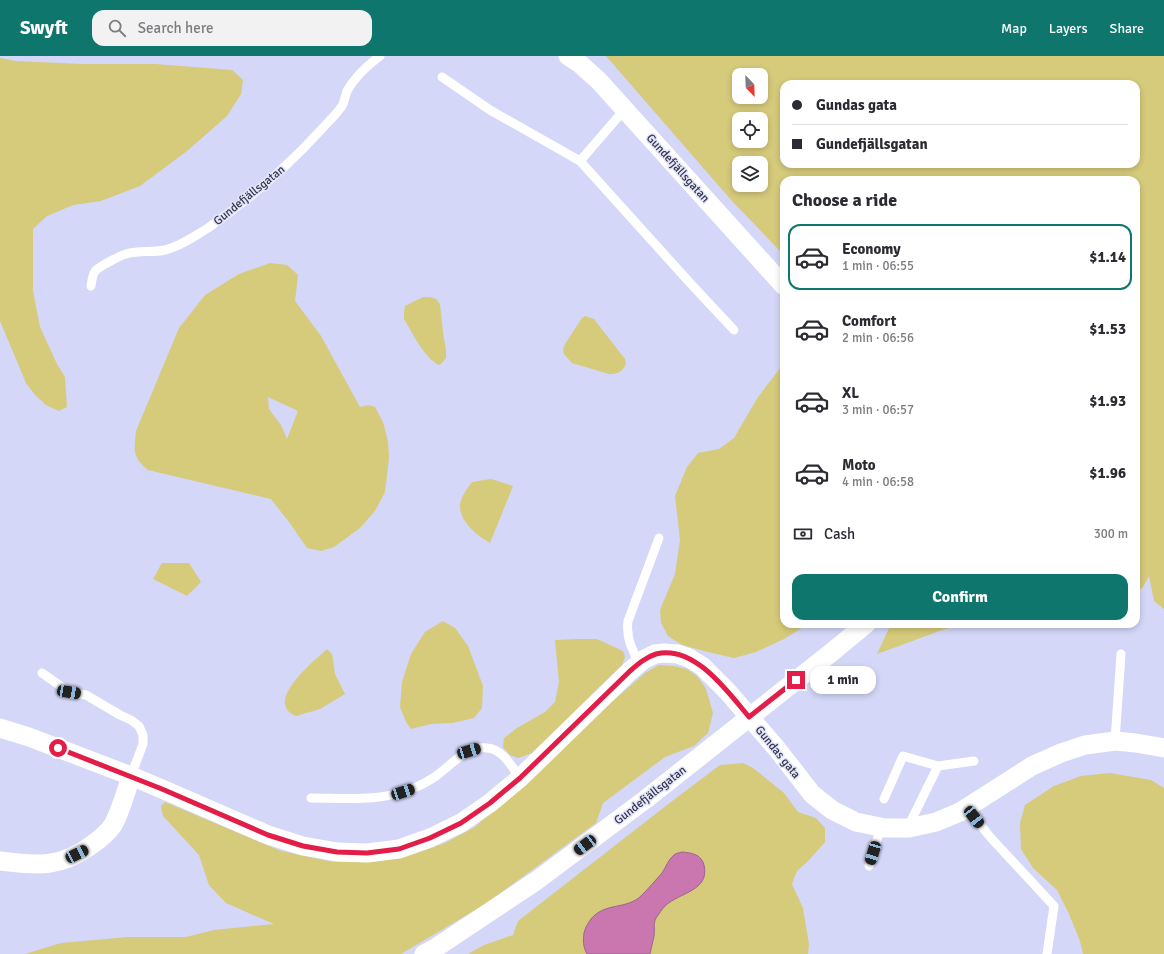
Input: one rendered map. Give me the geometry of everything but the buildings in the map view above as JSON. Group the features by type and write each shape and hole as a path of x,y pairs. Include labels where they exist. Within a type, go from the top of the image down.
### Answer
{"street":[{"name":"Gundefjällsgatan","path":"568,56 579,63 599,81 780,282"},
{"name":"Gundefjällsgatan","path":"424,954 536,882 646,799 861,628"},
{"name":"Gundas gata","path":"0,728 29,737 131,776 275,837 303,846 337,852 367,853 399,849 430,838 461,823 490,803 520,778 630,671 643,660 655,654 678,654 689,658 702,666 728,692 777,749 812,794 832,810 856,822 885,828 907,828 936,822 960,812 1032,766 1060,753 1085,745 1115,741 1164,748"},
{"path":"0,861 29,864 49,864 68,858 85,850 99,840 112,826 119,812 131,776"}],"lane":[{"name":"Gundefjällsgatan","path":"91,286 92,277 96,269 126,254 154,252 175,247 191,239 251,196 284,168 309,142 343,105 348,91 356,79 380,56"},
{"path":"442,77 490,110 580,161 734,330"},
{"path":"580,161 625,110"},
{"path":"640,663 634,654 627,632 628,621 659,538"},
{"path":"1115,741 1121,654"},
{"path":"42,673 69,692 86,695 139,726 143,735 143,744 131,776"},
{"path":"311,798 370,798 388,796 414,788 436,776 469,751 478,748 496,750 504,757 520,778"},
{"path":"884,799 903,756 938,766 974,761"},
{"path":"907,828 938,766"},
{"path":"966,807 991,838 1054,906 1047,954"},
{"path":"869,866 881,827"}],"shaded area":[{"path":"606,56 1164,56 1164,609 1154,601 1149,576 1140,590 1140,176 780,176 780,251 732,201"},
{"path":"0,58 16,61 82,64 155,64 232,70 243,80 241,94 227,116 187,151 140,186 101,201 73,205 47,216 33,229 33,291 40,327 57,364 65,377 67,407 59,411 46,405 35,395 26,383 0,321"},
{"path":"270,263 287,265 298,275 295,301 321,336 360,407 368,405 375,407 383,422 388,441 389,458 385,492 375,511 360,528 334,547 321,551 307,548 271,499 148,470 139,461 135,453 136,431 179,328 205,295 239,274","holes":["268,397 298,411 287,439 281,425 269,409"]},
{"path":"423,297 436,299 440,304 446,358 439,365 434,362 424,351 404,319 405,306"},
{"path":"585,316 594,319 625,359 626,364 619,372 609,374 572,363 564,354 563,349 565,344 582,318"},
{"path":"780,368 780,628 802,628 784,639 756,652 734,658 682,645 668,636 661,623 660,610 675,574 680,540 675,496 687,467 698,453 719,449 734,438 758,397"},
{"path":"491,479 513,486 490,543 475,533 467,524 461,514 460,505 464,494 472,482"},
{"path":"162,563 189,563 201,582 187,596 153,579"},
{"path":"443,621 455,628 468,646 483,686 482,708 474,718 452,723 431,724 411,729 406,722 400,707 402,682 411,654 425,632"},
{"path":"889,628 949,628 945,629 877,654"},
{"path":"597,639 623,651 625,657 622,665 532,753 518,758 510,755 503,747 504,738 517,728 545,712 555,702 559,682 555,640"},
{"path":"327,649 332,654 335,674 345,694 320,709 296,716 287,710 285,701 288,692 302,672"},
{"path":"659,665 687,669 698,677 706,689 713,713 708,733 694,746 665,757 603,803 596,823 487,903 401,954 25,954 61,943 128,937 186,937 214,930 274,924 226,903 209,885 199,855 163,816 161,806 165,802 281,851 333,862 374,862 410,855 445,843 475,827 606,707 645,673"},
{"path":"743,763 753,768 784,793 798,812 816,818 825,828 825,842 797,871 792,884 803,908 809,944 808,954 468,954 484,945 513,935 518,921 720,765"},
{"path":"1110,773 1151,780 1164,788 1164,954 1083,954 1080,941 1057,890 1033,868 1021,849 1020,823 1025,805 1054,786 1081,776"},
{"path":"682,852 693,854 701,858 704,865 705,874 703,880 698,886 671,901 660,912 655,922 650,954 587,954 583,941 584,931 591,919 603,910 629,903 641,896 662,873 672,857"}],"route":[{"path":"58,748 162,789 268,835 303,846 337,852 367,853 399,849 430,838 461,823 490,803 520,778 630,671 643,660 655,654 678,654 689,658 702,666 728,692 749,717 796,680"}]}
